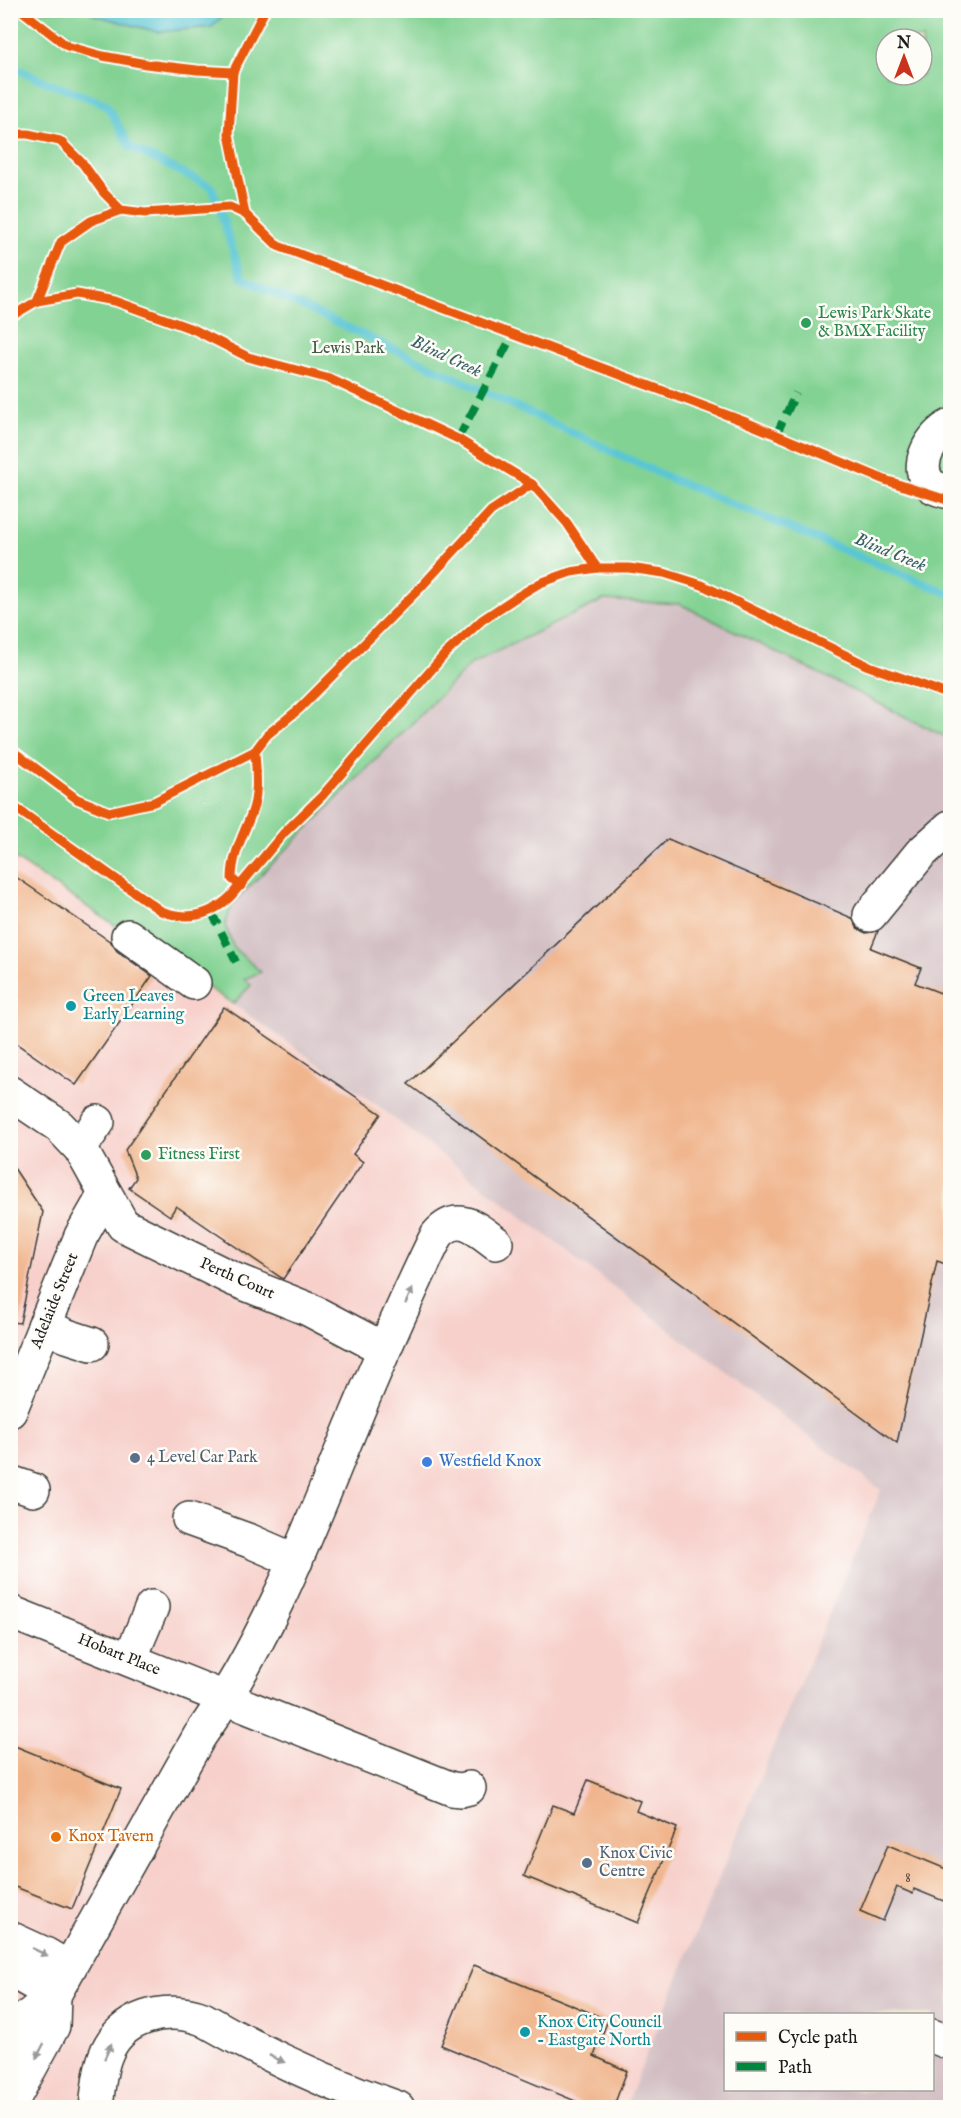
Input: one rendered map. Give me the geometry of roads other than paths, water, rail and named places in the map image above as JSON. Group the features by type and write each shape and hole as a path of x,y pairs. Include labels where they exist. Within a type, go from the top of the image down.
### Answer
{"street":[{"path":"951,426 936,436 928,446 924,469 926,479 934,487 951,492"},
{"path":"870,915 920,854 951,827"},
{"path":"128,936 194,983"},
{"name":"Perth Court","path":"10,1093 59,1126 89,1135 105,1194 123,1225 233,1279 308,1309 384,1349"},
{"name":"Adelaide Street","path":"10,1411 81,1236 105,1194"},
{"path":"10,2046 29,2016 61,1982 199,1737 227,1698 276,1607 297,1562 384,1349 437,1235 443,1228 459,1223 469,1224 496,1243"},
{"path":"44,1326 92,1344"},
{"path":"189,1519 297,1562"},
{"path":"130,1659 152,1607"},
{"name":"Hobart Place","path":"10,1612 452,1789 469,1788"},
{"path":"10,1938 45,1954 61,1982 53,2026 10,2105"},
{"path":"10,1970 61,1982"},
{"path":"96,2108 105,2056 120,2031 142,2018 156,2014 194,2015 278,2060 357,2094 398,2108"},
{"path":"934,2036 951,2043"}],"water":[{"path":"90,11 227,11 212,27 158,32 94,15"}],"waterway":[{"name":"Blind Creek","path":"10,66 106,104 130,147 212,187 242,278 669,478 950,594"}],"place":[{"name":"Lewis Park Skate & BMX Facility","path":"806,323"},
{"name":"Green Leaves Early Learning","path":"71,1006"},
{"name":"Fitness First","path":"146,1155"},
{"name":"4 Level Car Park","path":"135,1458"},
{"name":"Westfield Knox","path":"427,1462"},
{"name":"Knox Tavern","path":"56,1837"},
{"name":"Knox Civic Centre","path":"587,1863"},
{"name":"Knox City Council - Eastgate North","path":"525,2032"}],"park label":[{"name":"Lewis Park","path":"348,349"}]}
